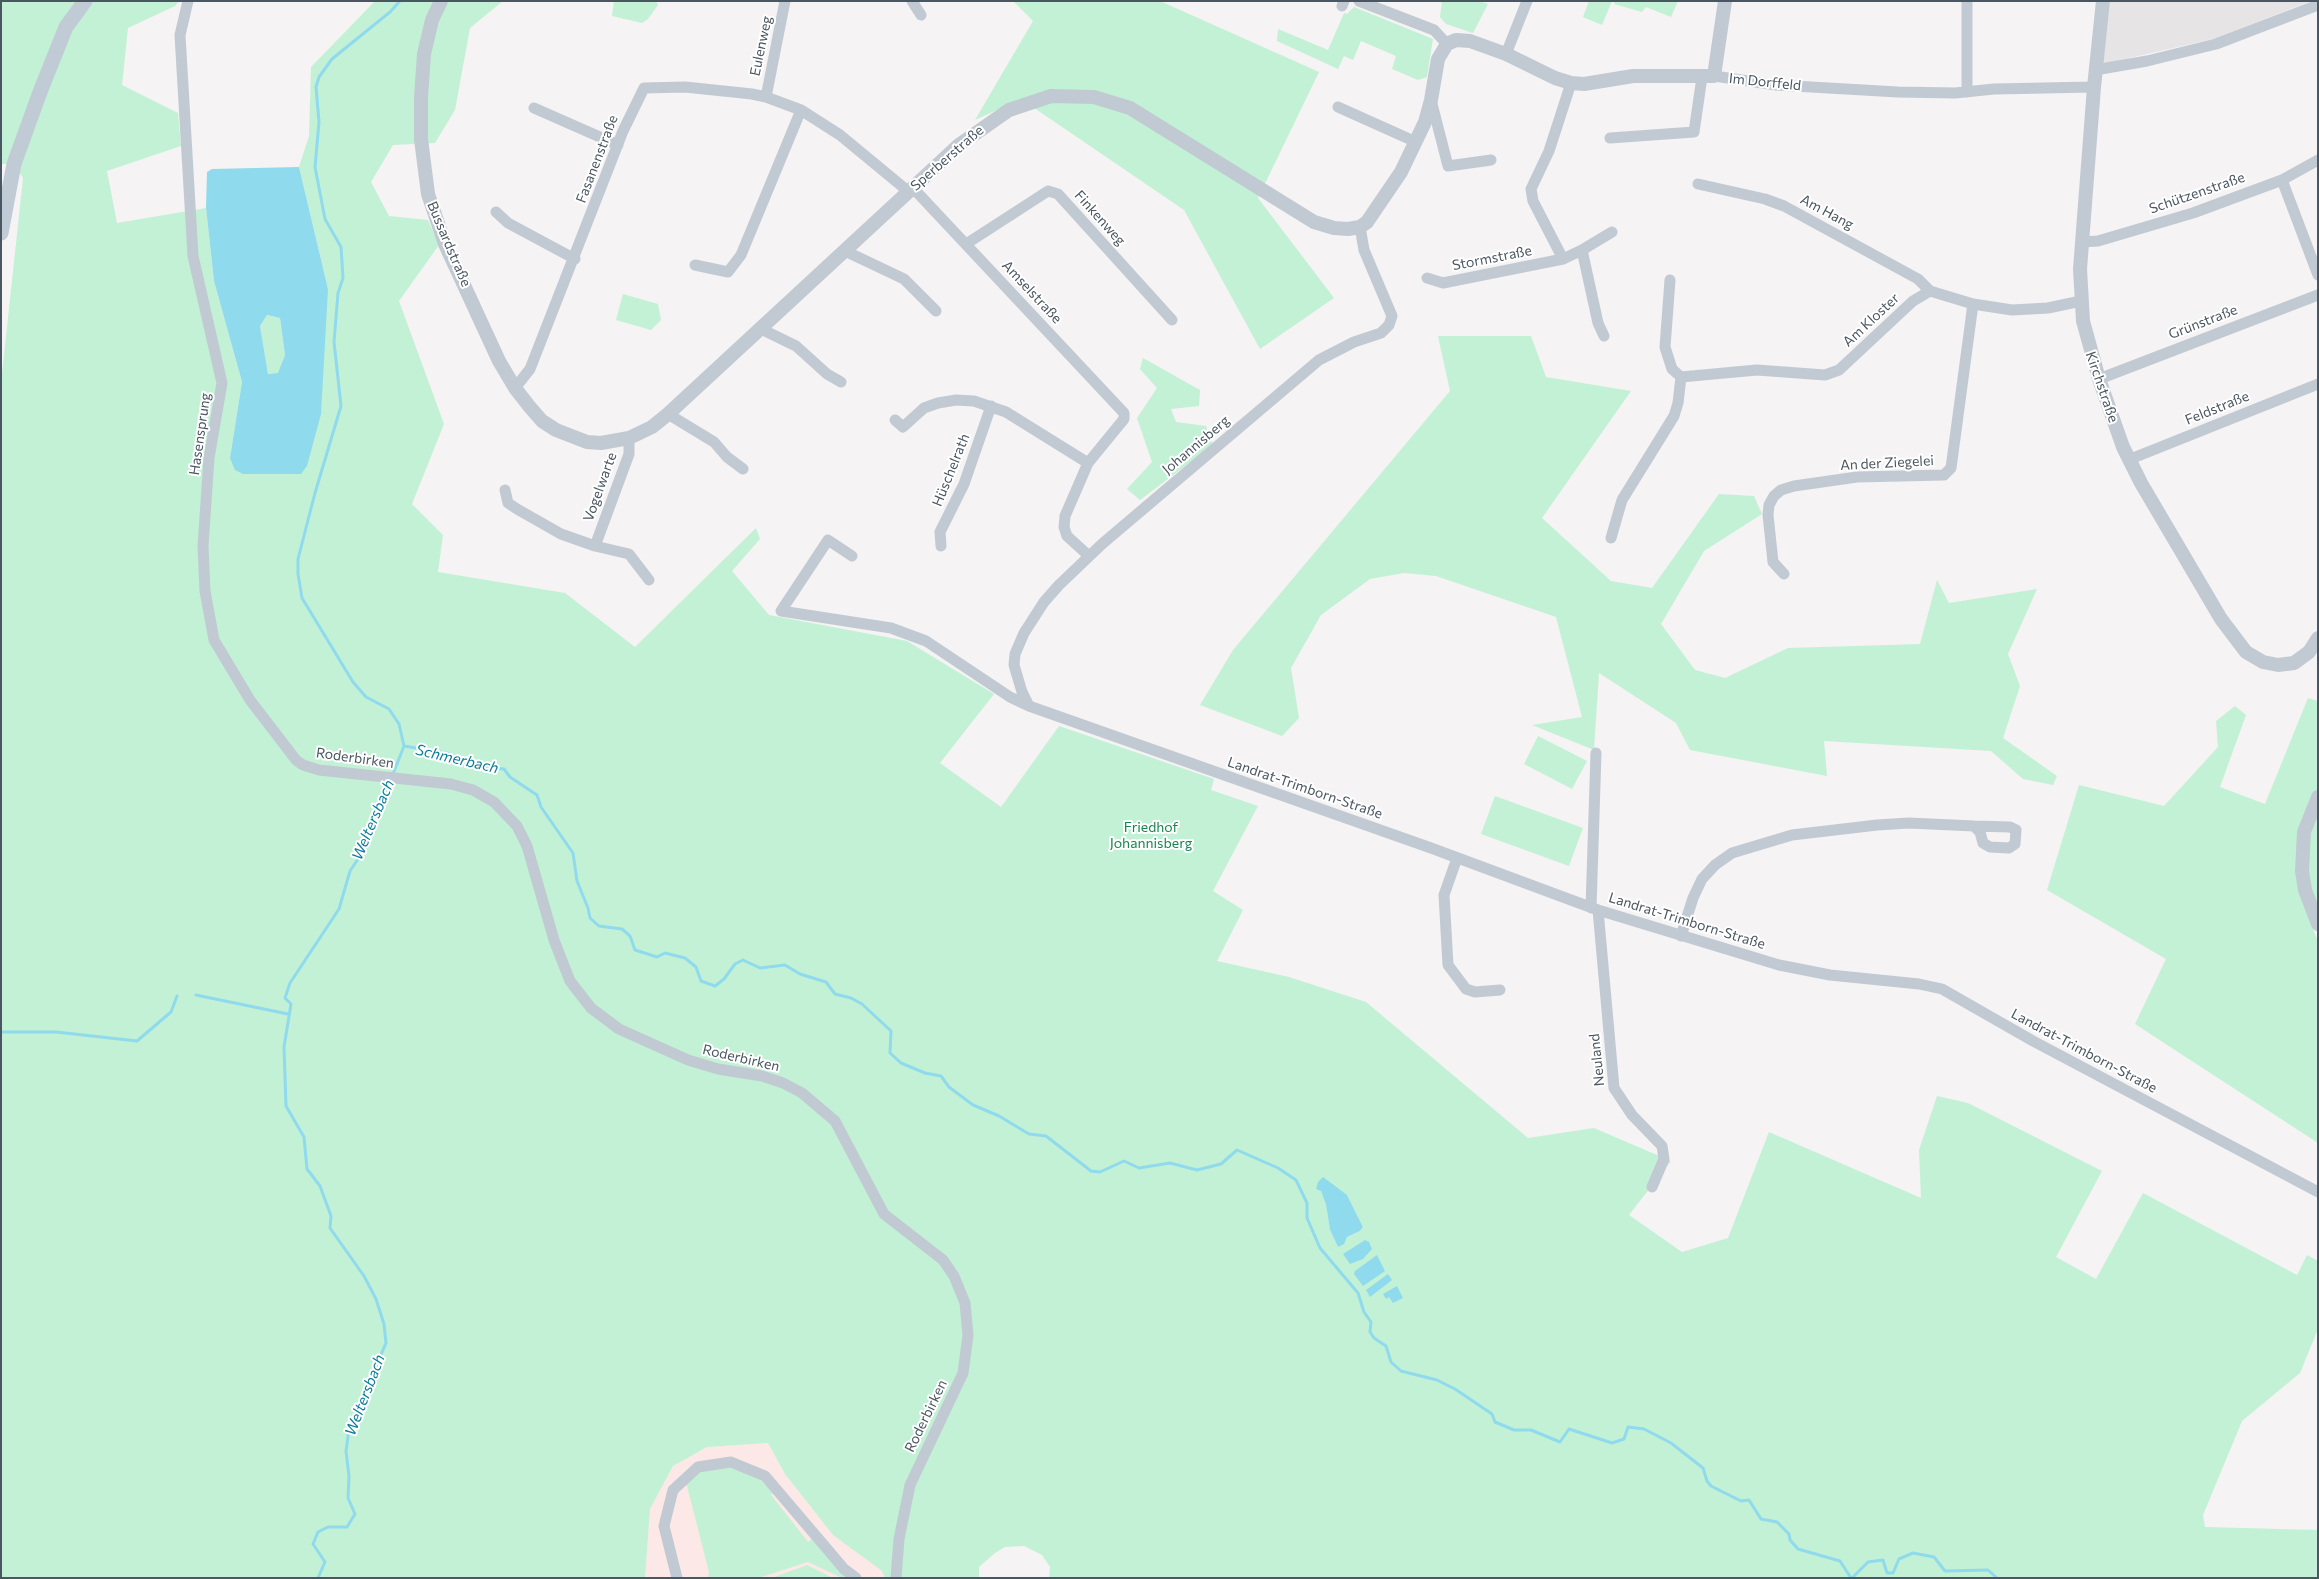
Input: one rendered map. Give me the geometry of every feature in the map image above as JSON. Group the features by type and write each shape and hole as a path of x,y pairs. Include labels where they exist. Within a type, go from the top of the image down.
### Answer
{"main road":[{"path":"1,233 14,164 40,92 66,27 85,1"}],"street":[{"name":"Hasensprung","path":"188,1 180,34 193,256 222,383 209,458 203,546 205,591 214,640 250,700 296,760"},
{"name":"Bussardstraße","path":"440,1 432,20 424,54 421,97 421,139 428,194 445,244 500,361 515,388 542,420 569,436 587,442"},
{"name":"Eulenweg","path":"766,97 785,1"},
{"path":"912,1 921,15"},
{"path":"1359,1 1434,30 1447,44 1438,59 1431,100 1416,142 1378,209 1360,227"},
{"path":"1506,54 1527,1"},
{"path":"1610,138 1694,132 1725,1"},
{"path":"1967,1 1967,92"},
{"name":"Kirchstraße","path":"2103,1 2095,70 2082,242 2081,301 2088,344 2098,379 2128,460 2235,640 2246,652 2263,662 2278,665 2294,663 2309,652 2318,638"},
{"path":"2095,70 2147,61 2216,44 2318,6 2316,1"},
{"name":"Im Dorffeld","path":"1447,44 1456,40 1470,41 1506,54 1555,78 1571,83 1584,84 1633,76 1708,77 1776,85 1898,92 1967,92 1994,89 2094,87"},
{"path":"1563,259 1533,201 1531,189 1549,151 1571,83"},
{"name":"Fasanenstraße","path":"515,388 530,369 618,145 644,88 685,87 766,97 801,110 840,135 911,190"},
{"name":"Sperberstraße","path":"587,442 601,443 629,438 652,427 973,133 1009,110 1051,96 1094,97 1130,108 1153,121 1201,154 1314,222 1334,228 1360,227"},
{"path":"1431,100 1448,166 1492,160"},
{"path":"1338,107 1416,142"},
{"path":"534,108 618,145"},
{"path":"696,265 728,272 741,255 801,110"},
{"name":"Schützenstraße","path":"2082,242 2098,241 2193,213 2282,180 2318,160"},
{"path":"2282,180 2318,275"},
{"name":"Am Hang","path":"1698,184 1765,199 1784,206 1918,279 1930,292"},
{"name":"Amselstraße","path":"911,190 966,244 1124,413 1124,419 1088,463"},
{"name":"Finkenweg","path":"966,244 1048,191 1058,194 1172,320"},
{"path":"496,212 508,223 574,259"},
{"name":"Johannisberg","path":"1029,706 1022,692 1014,664 1015,654 1024,633 1044,602 1089,556 1319,360 1354,342 1381,333 1389,325 1392,316 1364,250 1360,227"},
{"name":"Stormstraße","path":"1427,278 1443,283 1563,259 1612,232"},
{"path":"1582,250 1598,323 1604,336"},
{"path":"845,251 904,280 936,311"},
{"path":"1611,538 1622,500 1674,416 1678,403 1681,377 1672,369 1665,348 1670,280"},
{"path":"1930,292 1973,304 2012,310 2030,311 2081,301"},
{"name":"Am Kloster","path":"1681,377 1757,370 1825,375 1839,370 1913,301 1930,292"},
{"name":"Grünstraße","path":"2098,379 2318,295"},
{"name":"An der Ziegelei","path":"1784,574 1773,562 1768,515 1769,505 1774,496 1781,490 1794,486 1864,477 1944,475 1950,468 1973,304"},
{"path":"759,328 796,346 827,374 841,382"},
{"name":"Feldstraße","path":"2128,460 2318,384"},
{"path":"895,420 903,427 924,408 956,400 974,400 1006,412 1088,463 1068,509 1064,527 1067,536 1089,556"},
{"name":"Hüschelrath","path":"941,546 940,532 964,484 991,406"},
{"path":"668,414 714,442 743,469"},
{"name":"Vogelwarte","path":"595,546 629,454 629,438"},
{"path":"505,490 508,503 561,534 595,546 629,554 649,580"},
{"name":"Landrat-Trimborn-Straße","path":"852,556 828,540 781,611 891,628 926,641 1010,697 1029,706 1457,858 1594,909 1779,965 1813,972 1919,984 1942,989 2040,1045 2318,1192"},
{"name":"Neuland","path":"1596,753 1594,909 1614,1088 1632,1115 1662,1146 1664,1160 1652,1187"},
{"name":"Roderbirken","path":"296,760 319,770 451,784 473,790 494,802 517,826 527,846 554,940 570,981 591,1008 619,1029 688,1060 718,1069 762,1076 783,1083 802,1093 835,1121 884,1214 943,1260 954,1276 965,1303 968,1335 964,1373 910,1485 899,1539 896,1578"},
{"path":"2318,797 2304,832 2302,871 2305,890 2318,924"},
{"path":"1682,936 1693,898 1702,879 1715,865 1732,853 1792,835 1877,825 1910,823 1974,826"},
{"path":"1457,858 1444,895 1448,965 1466,988 1475,992 1500,990"},
{"path":"677,1578 664,1526 673,1490 698,1467 731,1462 765,1476 844,1569 856,1578"}],"shaded area":[{"path":"2110,1 2311,1 2217,38 2103,64"},
{"path":"768,1443 785,1474 833,1535 882,1571 885,1578 645,1578 650,1509 673,1466 707,1447"}],"green space":[{"name":"Friedhof Johannisberg","path":"1,1 179,1 175,6 128,28 122,85 178,113 181,146 107,171 117,223 206,208 214,281 242,382 230,458 328,289 299,167 309,136 311,67 375,1 503,1 470,28 455,110 435,143 393,145 371,182 389,216 428,220 439,245 399,301 444,424 412,504 443,535 438,572 565,593 635,647 756,528 760,539 732,571 769,615 907,641 994,694 940,763 1001,807 1059,726 1214,779 1211,790 1258,806 1213,891 1243,910 1217,961 1289,977 1366,1002 1528,1138 1594,1128 1671,1161 1629,1215 1682,1252 1728,1238 1769,1132 1921,1198 1919,1150 1937,1096 1968,1103 2102,1171 2056,1257 2096,1279 2143,1193 2297,1275 2307,1255 2318,1261 2318,1329 2300,1373 2242,1421 2203,1515 2205,1527 2318,1530 2318,1578 1049,1578 1050,1567 1042,1555 1024,1546 1005,1547 995,1553 979,1567 979,1578 885,1578 882,1571 833,1535 785,1474 768,1443 707,1447 673,1466 650,1509 645,1578 1,1578 1,383 23,178 14,164 1,164","holes":["1321,1191 1347,1195 1363,1227 1360,1231 1347,1237 1344,1243 1338,1247 1330,1230 1326,1205"]},
{"path":"614,1 656,1 658,5 648,19 642,23 612,16"},
{"path":"1013,1 1160,1 1319,72 1258,198 1334,298 1260,349 1184,210 1021,99 975,120 1033,21"},
{"path":"1442,1 1479,1 1488,4 1473,33 1446,24 1440,17"},
{"path":"1589,1 1612,1 1602,25 1583,17"},
{"path":"1615,1 1678,1 1671,17 1646,7 1642,12 1614,4"},
{"path":"1354,7 1433,39 1427,77 1418,80 1392,69 1396,56 1361,41 1353,60 1344,56 1338,69 1277,41 1278,29 1328,50 1344,13 1347,14"},
{"path":"623,294 658,304 661,320 651,330 616,320"},
{"path":"267,315 280,318 285,355 279,373 268,374 260,326"},
{"path":"1438,336 1531,336 1546,377 1631,391 1542,518 1611,581 1652,588 1719,494 1754,496 1762,514 1704,551 1661,624 1695,670 1725,678 1788,648 1920,644 1937,580 1949,603 2037,589 2008,654 2020,686 2003,738 2057,776 2053,785 2023,779 1991,751 1824,741 1827,776 1690,750 1676,723 1599,673 1594,750 1532,725 1582,717 1556,617 1436,576 1404,573 1370,579 1321,615 1291,668 1299,718 1282,736 1200,705 1233,650 1450,391"},
{"path":"1143,358 1200,390 1199,406 1171,409 1176,422 1206,426 1213,445 1140,500 1127,489 1152,462 1137,418 1157,388 1140,369"},
{"path":"2308,698 2318,701 2318,922 2313,929 2318,941 2318,1143 2135,1024 2166,959 2047,890 2079,785 2164,806 2218,747 2216,721 2235,706 2246,715 2220,787 2265,804"},
{"path":"1538,736 1587,761 1572,789 1524,764"},
{"path":"1495,796 1583,828 1569,866 1481,834"},
{"path":"713,1467 738,1468 761,1480 773,1493 771,1495 808,1542 813,1538 846,1578 842,1578 808,1562 758,1578 708,1578 709,1572 686,1482 700,1471"},
{"path":"807,1565 833,1578 772,1578"}],"water":[{"path":"299,167 328,289 321,414 307,466 301,474 243,474 235,470 230,458 242,382 214,281 206,208 207,172 212,169","holes":["267,315 280,318 285,355 278,373 268,374 260,326"]},
{"path":"1323,1177 1347,1195 1363,1227 1360,1231 1347,1237 1344,1244 1338,1247 1330,1230 1326,1205 1321,1191 1316,1189 1318,1182"},
{"path":"1365,1240 1369,1242 1372,1249 1363,1259 1350,1264 1343,1254"},
{"path":"1377,1255 1385,1271 1363,1286 1354,1274 1355,1271"},
{"path":"1388,1274 1392,1280 1370,1297 1366,1290"},
{"path":"1397,1286 1403,1298 1393,1303 1389,1297 1386,1299 1383,1294"}],"waterway":[{"name":"Weltersbach","path":"393,774 404,746 399,724 389,709 366,697 353,682 302,598 298,574 298,559 341,406 334,342 338,293 343,278 341,247 325,219 315,167 319,122 316,87 319,77 332,59 390,12 400,1"},
{"name":"Schmerbach","path":"404,746 446,753 484,767 504,769 510,777 537,795 541,807 573,853 577,881 590,918 599,926 622,929 630,936 635,950 657,957 665,953 685,958 696,967 701,981 715,986 724,979 735,964 743,960 760,968 785,965 800,974 826,982 835,994 851,998 862,1004 891,1031 890,1053 901,1063 925,1073 941,1076 949,1087 973,1105 999,1116 1029,1134 1046,1136 1091,1171 1100,1172 1124,1161 1139,1168 1170,1163 1197,1170 1221,1164 1237,1150 1278,1168 1296,1180 1307,1203 1307,1218 1320,1248 1358,1293 1364,1312 1371,1322 1370,1332 1374,1338 1386,1346 1391,1362 1401,1371 1437,1380 1455,1389 1492,1414 1495,1422 1514,1430 1531,1430 1560,1442 1569,1429 1612,1443 1624,1439 1628,1427 1644,1429 1671,1443 1703,1468 1707,1481 1711,1486 1741,1501 1749,1500 1761,1519 1777,1522 1789,1534 1790,1540 1798,1549 1840,1561 1851,1578"},
{"name":"Weltersbach","path":"318,1578 325,1562 313,1544 318,1532 328,1527 347,1527 355,1514 348,1498 349,1476 346,1451 349,1429 386,1343 384,1324 376,1299 364,1276 330,1228 331,1216 320,1186 307,1169 304,1137 286,1106 284,1047 291,1004 285,998 290,983 339,909 350,871 362,853 373,826 375,807 391,780"},
{"path":"196,995 288,1014"},
{"path":"1,1032 56,1032 137,1041 171,1012 177,996"},
{"name":"Schmerbach","path":"1852,1578 1868,1562 1883,1560 1887,1573 1893,1573 1899,1559 1913,1553 1934,1557 1945,1571 1988,1570 1997,1578"}]}
